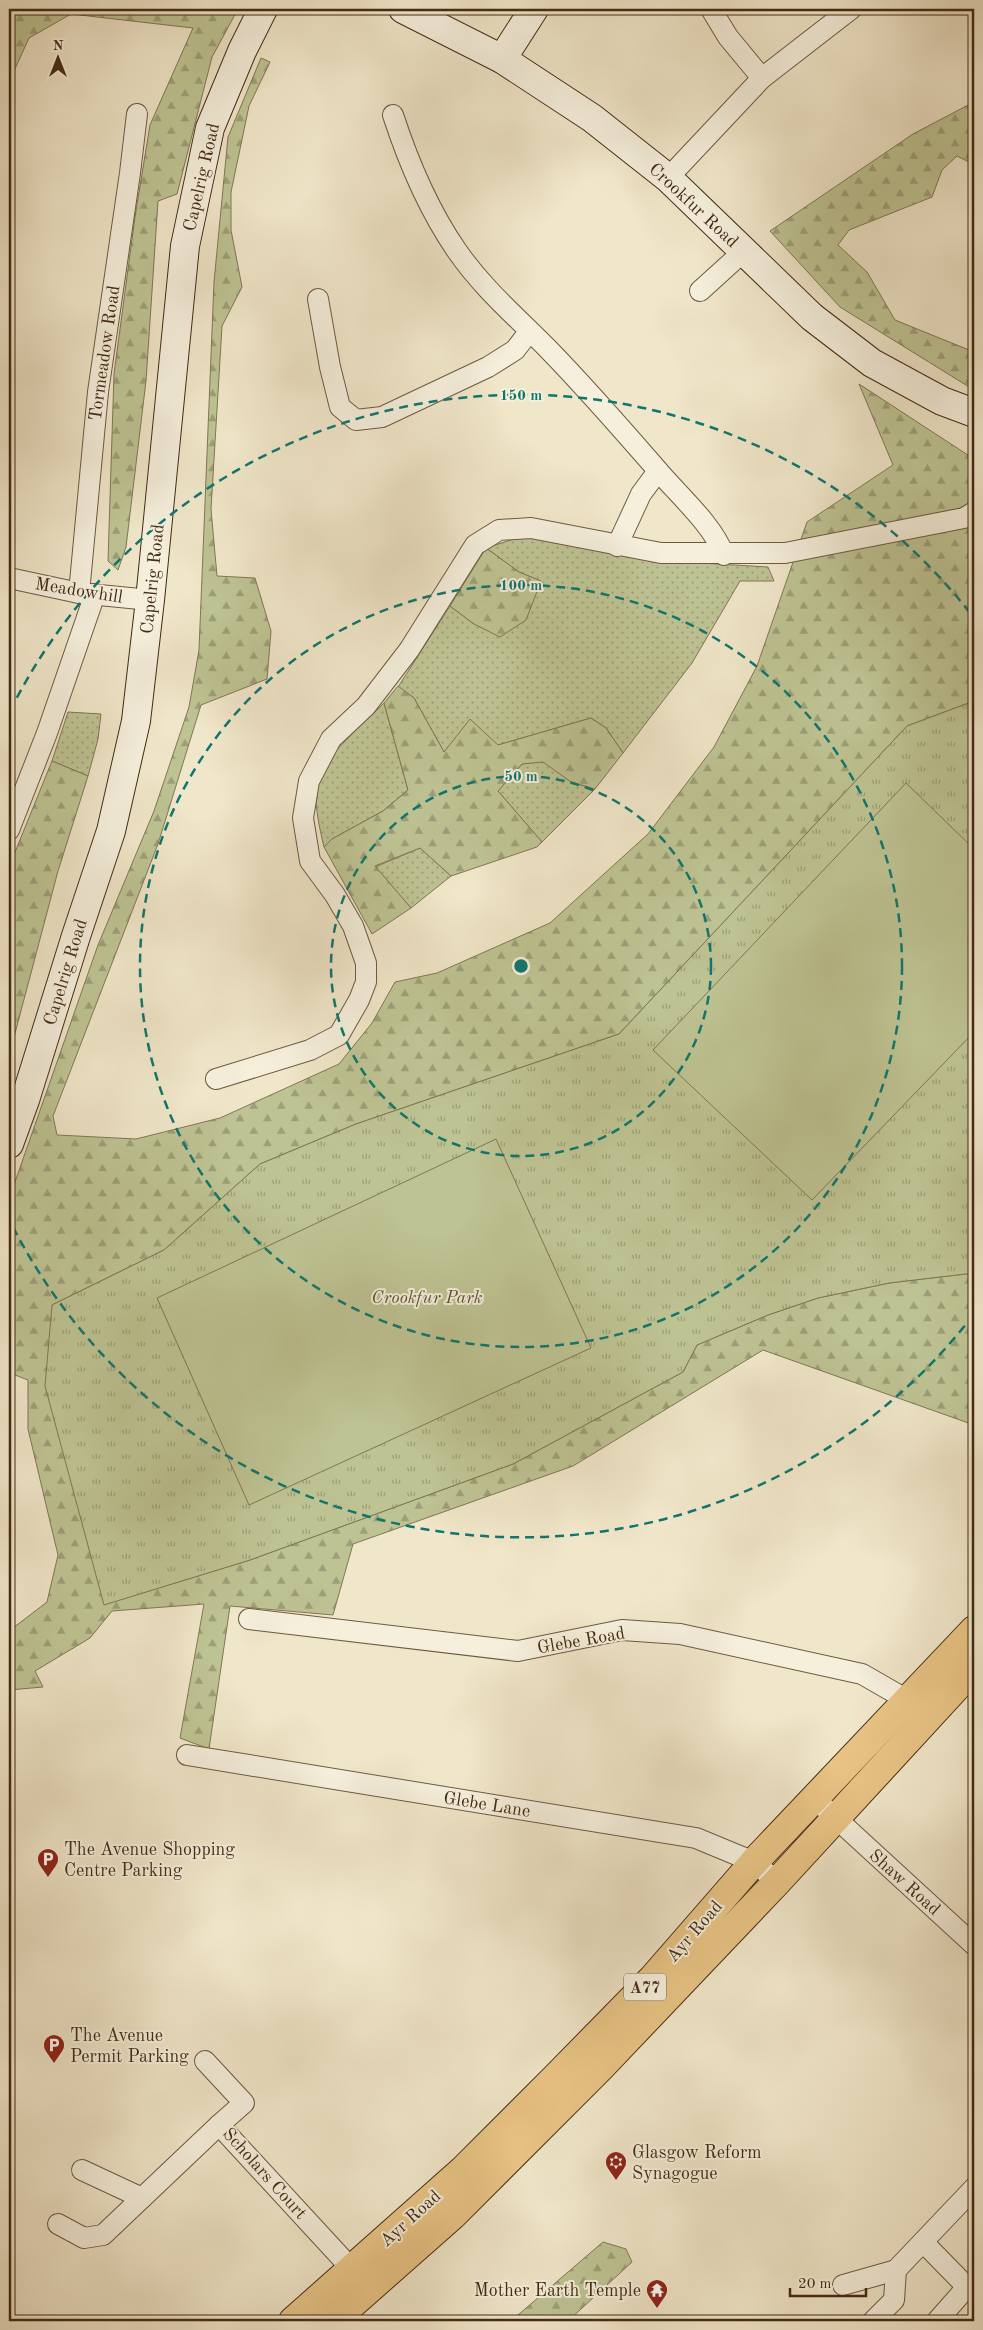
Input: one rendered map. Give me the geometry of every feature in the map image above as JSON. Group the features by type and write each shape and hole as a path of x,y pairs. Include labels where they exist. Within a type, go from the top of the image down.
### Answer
{"main road":[{"name":"Ayr Road","path":"293,2321 361,2279 453,2215 607,2060 777,1882 835,1818 918,1710 974,1630"},
{"name":"Ayr Road","path":"333,2321 361,2279 463,2170 653,1978 754,1862 815,1799 918,1710 974,1668"}],"street":[{"name":"Capelrig Road","path":"9,1144 25,1100 111,830 136,721 150,600 185,246 210,128 242,51 263,9"},
{"name":"Crookfur Road","path":"403,9 502,59 592,118 668,178 812,317 872,363 942,400 974,413"},
{"path":"502,59 534,9"},
{"path":"711,9 728,37 762,78"},
{"path":"668,178 762,78 851,9"},
{"name":"Tormeadow Road","path":"9,830 47,733 87,594 98,392 130,174 136,114"},
{"path":"394,115 408,161 420,187 452,244 497,301 610,414 708,529 720,544 724,555"},
{"path":"700,291 744,251"},
{"path":"318,299 330,368 340,407 356,420 382,417 488,367 516,350 529,332"},
{"path":"617,546 641,494 658,471"},
{"path":"216,1079 310,1050 339,1035 359,1000 366,982 366,963 353,926 335,895 310,861 303,818 309,781 331,740 366,706 409,650 475,545 500,530 530,528 661,553 785,554 964,518 974,512"},
{"name":"Meadowhill","path":"9,578 87,594 150,600"},
{"name":"Glebe Road","path":"248,1619 518,1651 622,1630 680,1634 862,1674 918,1710"},
{"name":"Glebe Lane","path":"187,1755 696,1838 754,1862 777,1882"},
{"name":"Shaw Road","path":"815,1799 974,1944"},
{"name":"Scholars Court","path":"205,2061 244,2103 219,2125 361,2279"},
{"path":"58,2224 84,2238 103,2235 219,2125"},
{"path":"82,2170 142,2198"},
{"path":"843,2285 896,2270 974,2188"},
{"path":"923,2242 967,2287 937,2321"},
{"path":"873,2321 894,2300 896,2270"}],"green space":[{"path":"9,9 238,9 212,57 177,194 158,201 146,381 126,547 118,570 108,561 114,374 135,217 150,125 193,28 71,14 29,38 9,82"},
{"path":"261,58 270,62 249,106 231,192 231,230 242,287 222,326 211,509 217,576 255,578 271,631 267,679 201,705 158,844 53,1116 57,1135 136,1139 220,1118 339,1064 372,1023 395,982 437,973 550,923 648,834 714,747 757,666 807,522 893,465 859,384 974,459 974,701 907,726 619,1034 356,1124 260,1164 164,1250 52,1305 105,1604 250,1560 513,1464 683,1372 697,1345 768,1315 818,1298 889,1283 974,1273 974,1425 763,1350 573,1466 353,1544 333,1615 230,1606 209,1749 180,1738 204,1604 112,1611 90,1638 35,1671 43,1687 9,1690 9,1631 47,1602 58,1555 28,1429 28,1380 10,1373 9,1370 9,1199 98,945 154,811 189,707 199,650 214,282 228,137"},
{"path":"974,102 974,167 957,156 942,170 932,197 849,230 838,245 867,272 895,320 974,352 974,390 840,307 770,231 913,134"},
{"path":"520,537 544,539 649,560 768,567 774,581 740,581 692,663 623,753 606,728 591,718 498,745 444,752 414,698 398,687 450,606 474,624 540,581 519,572 486,548"},
{"path":"486,548 519,572 541,581 526,620 500,637 474,624 450,606"},
{"path":"398,686 414,698 444,752 470,719 498,745 591,718 606,728 623,753 595,789 571,782 543,762 522,764 498,791 542,842 537,847 451,876 420,848 375,866 411,908 372,934 324,847 332,839 383,811 408,790 384,703"},
{"name":"Crookfur Park","path":"974,701 974,1273 889,1283 818,1298 768,1315 697,1345 683,1372 513,1464 250,1560 104,1605 45,1386 52,1305 164,1250 260,1164 356,1124 619,1034 907,726"},
{"path":"384,703 408,790 383,811 332,839 324,847 316,803 317,778 328,760"},
{"path":"68,712 101,714 98,739 88,776 52,761"},
{"path":"52,761 88,776 58,871 9,1056 9,867"},
{"path":"543,761 571,782 595,789 542,842 498,791 522,764"},
{"path":"906,783 974,849 974,1032 812,1200 653,1050"},
{"path":"420,848 451,876 411,908 375,867"},
{"path":"496,1139 591,1348 249,1505 157,1298"},
{"path":"603,2242 626,2249 632,2262 568,2321 511,2321"}],"place":[{"name":"The Avenue Shopping Centre Parking","path":"48,1878"},
{"name":"The Avenue Permit Parking","path":"54,2064"},
{"name":"Glasgow Reform Synagogue","path":"616,2181"},
{"name":"Mother Earth Temple","path":"657,2309"}]}
